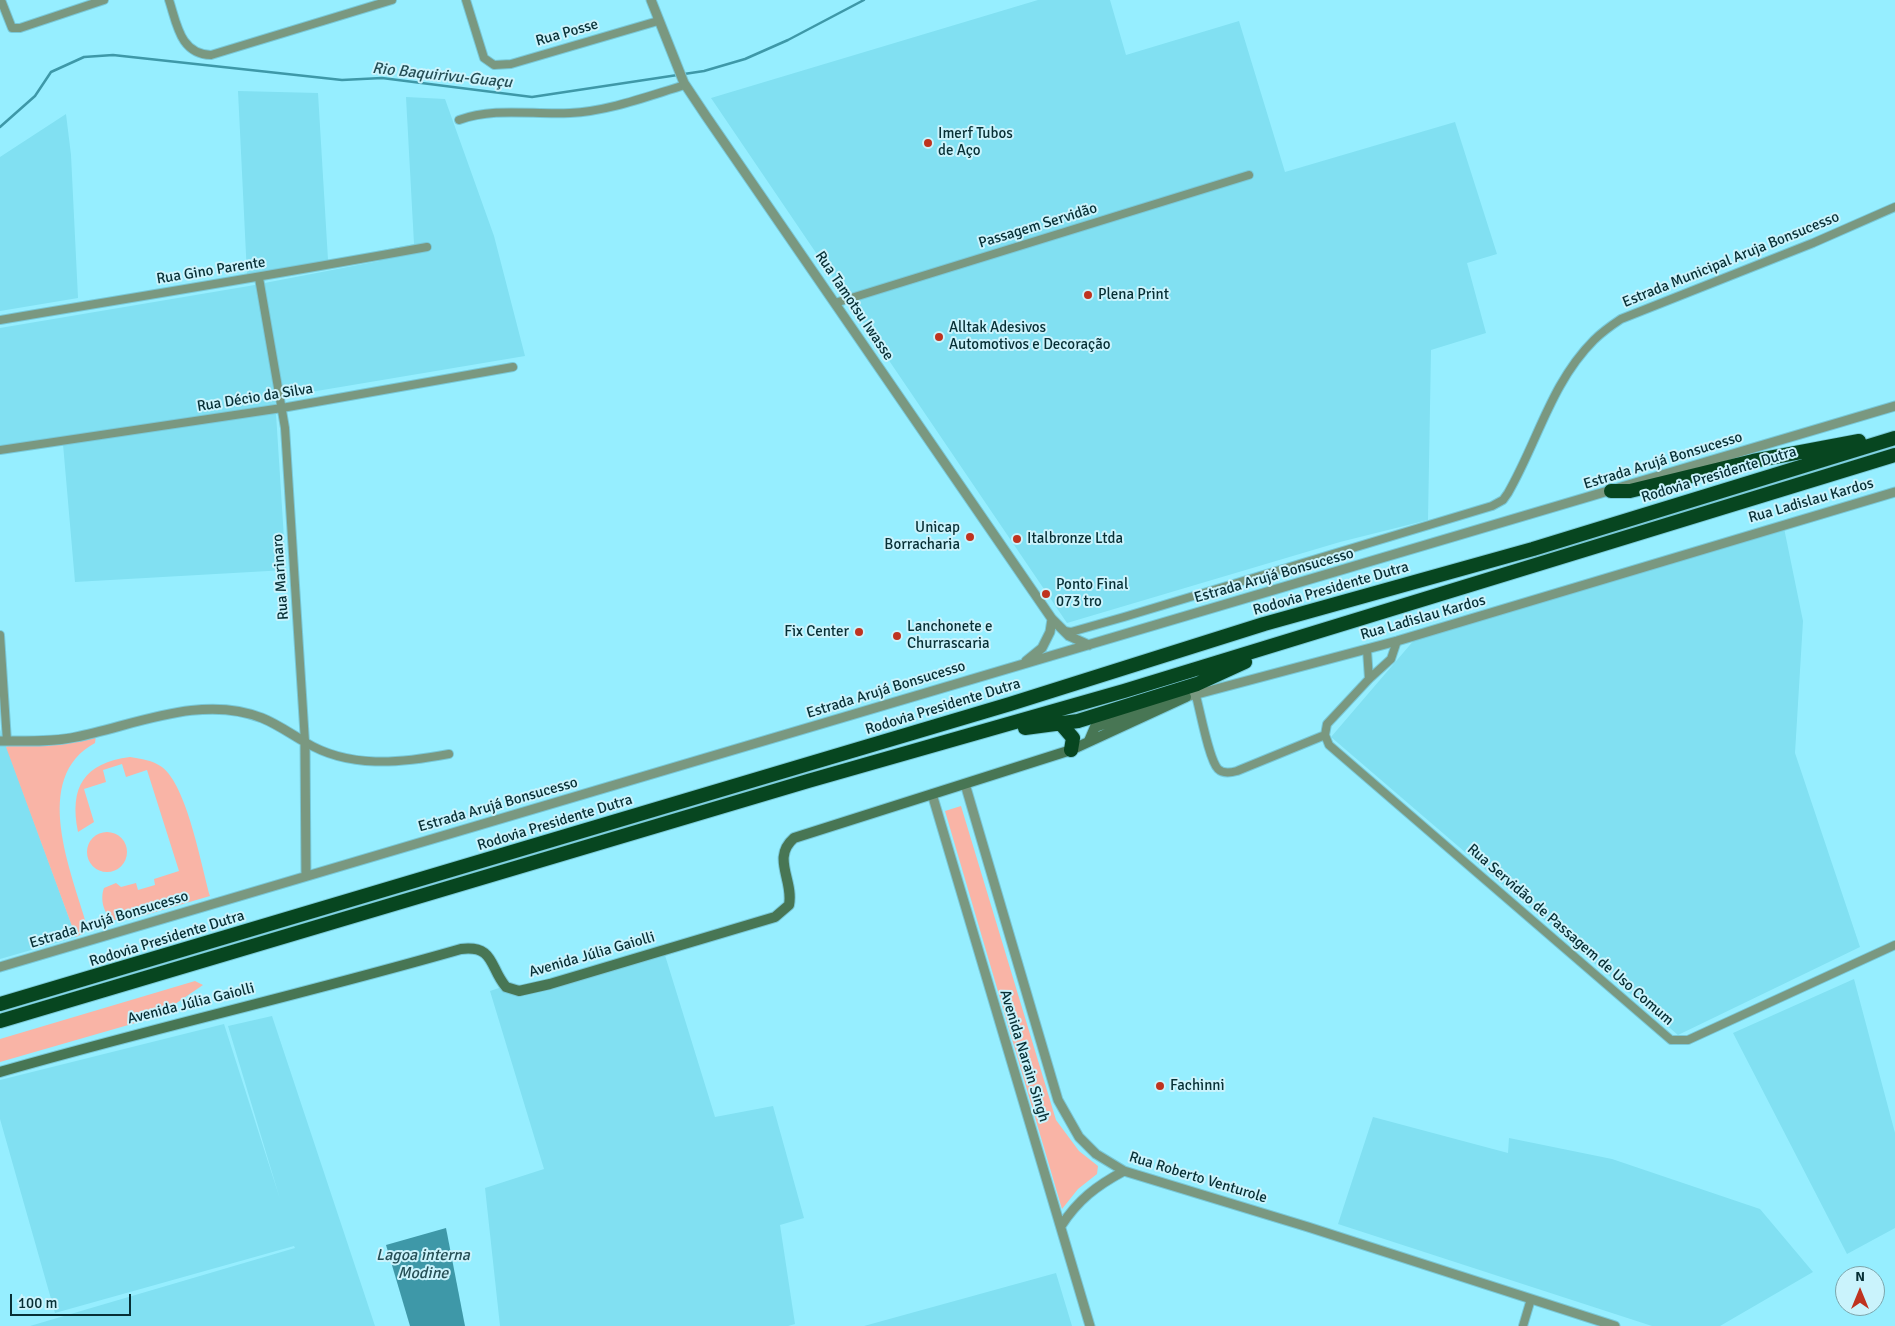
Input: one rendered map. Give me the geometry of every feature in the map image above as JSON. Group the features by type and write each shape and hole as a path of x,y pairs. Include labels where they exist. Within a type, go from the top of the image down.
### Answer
{"highway":[{"path":"1611,490 1630,491 1703,472 1818,448 1895,438"},
{"name":"Rodovia Presidente Dutra","path":"0,1004 1010,704 1264,624 1519,552 1895,438"},
{"name":"Rodovia Presidente Dutra","path":"0,1021 808,781 981,734 1895,455"},
{"path":"1836,473 1895,465"},
{"path":"981,734 1000,733 1022,728 1078,721 1216,676 1284,643"},
{"path":"1191,696 1216,676"},
{"path":"1061,724 1073,738 1071,750"}],"main road":[{"path":"965,784 1071,750 1089,741 1095,727 1155,705 1191,696"},
{"name":"Avenida Júlia Gaiolli","path":"0,1072 126,1036 358,979 461,949 471,948 486,954 506,986 519,991 550,984 775,917 789,905 790,889 784,870 783,855 788,843 794,838 965,784"}],"street":[{"path":"1,0 8,22 12,28 20,28 104,0"},
{"path":"169,0 179,34 189,48 203,55 211,55 392,0"},
{"name":"Rua Posse","path":"466,0 484,58 494,65 511,64 658,21"},
{"name":"Rua Tamotsu Iwasse","path":"651,0 685,84 1052,619 1069,636 1088,645"},
{"path":"459,120 482,113 571,113 591,110 685,84"},
{"name":"Passagem Servidão","path":"835,303 1249,175"},
{"name":"Estrada Municipal Aruja Bonsucesso","path":"1064,631 1071,632 1124,617 1492,506 1503,500 1508,493 1552,398 1576,361 1595,339 1621,319 1813,243 1895,207"},
{"name":"Rua Gino Parente","path":"0,320 117,299 259,278 427,247"},
{"name":"Rua Marinaro","path":"259,278 285,428 305,742 306,876"},
{"name":"Rua Décio da Silva","path":"0,450 282,408 513,367"},
{"name":"Estrada Arujá Bonsucesso","path":"0,967 1895,406"},
{"name":"Rua Ladislau Kardos","path":"1191,696 1367,650 1895,492"},
{"path":"1025,662 1042,648 1050,632 1052,619"},
{"path":"0,635 3,741 74,738 176,713 215,710 236,711 261,718 305,742 337,756 386,762 411,761 449,754"},
{"path":"1191,696 1213,760 1219,770 1224,773 1237,771 1325,735 1330,720 1391,658 1397,641"},
{"path":"1367,650 1369,679"},
{"name":"Rua Servidão de Passagem de Uso Comum","path":"1325,735 1332,748 1671,1040 1688,1040 1895,945"},
{"name":"Rua Roberto Venturole","path":"965,784 1058,1100 1079,1137 1096,1154 1124,1171 1308,1227 1615,1326"},
{"name":"Avenida Narain Singh","path":"932,794 1090,1326"},
{"path":"1061,1226 1074,1206 1087,1193 1124,1171"},
{"path":"1523,1326 1531,1299"}],"shaded area":[{"path":"1038,0 1110,0 1126,55 1239,21 1285,172 1455,122 1497,254 1467,263 1486,333 1431,350 1428,520 1340,542 1067,623 711,98"},
{"path":"238,91 318,93 328,260 247,275"},
{"path":"406,97 445,99 494,236 525,356 275,398 286,570 75,582 63,444 0,454 0,328 249,286 379,261 378,251 414,244"},
{"path":"66,114 71,155 78,298 0,311 0,157"},
{"path":"1784,528 1803,621 1795,753 1860,947 1678,1035 1331,737 1415,639"},
{"path":"0,729 76,937 0,959"},
{"path":"96,735 95,743 75,759 64,779 60,802 61,828 66,854 87,926 84,933 76,937 6,747 12,744"},
{"path":"130,757 154,763 162,767 171,777 186,808 210,896 128,920 115,920 105,911 103,901 104,888 116,883 121,887 136,883 138,890 155,885 154,879 179,871 147,770 126,777 122,764 103,770 106,782 84,789 94,822 78,832 76,802 78,790 83,780 101,765"},
{"path":"961,806 1056,1120 1079,1151 1098,1166 1097,1174 1078,1189 1062,1209 945,811"},
{"path":"107,832 121,838 127,852 121,866 107,872 93,866 87,852 93,838"},
{"path":"664,952 715,1117 773,1106 804,1218 780,1225 795,1324 788,1326 500,1326 485,1188 544,1169 490,991 502,987 516,992"},
{"path":"1854,979 1895,1133 1895,1228 1847,1254 1733,1033"},
{"path":"195,981 203,985 156,1017 0,1062 0,1039"},
{"path":"272,1016 375,1326 30,1326 295,1248 294,1246 55,1313 0,1119 0,1080 224,1024 280,1199 228,1026"},
{"path":"1373,1117 1508,1153 1509,1138 1612,1159 1760,1209 1813,1272 1720,1326 1652,1326 1338,1224"},
{"path":"1056,1273 1072,1326 864,1326"}],"water":[{"name":"Lagoa interna Modine","path":"446,1228 465,1326 410,1326 386,1245"}],"waterway":[{"name":"Rio Baquirivu-Guaçu","path":"0,127 35,96 51,72 84,57 113,55 342,80 382,78 532,97 704,71 745,59 788,40 864,0"}],"place":[{"name":"Imerf Tubos de Aço","path":"928,143"},
{"name":"Plena Print","path":"1088,295"},
{"name":"Alltak Adesivos Automotivos e Decoração","path":"939,337"},
{"name":"Unicap Borracharia","path":"970,537"},
{"name":"Italbronze Ltda","path":"1017,539"},
{"name":"Ponto Final 073 tro","path":"1046,594"},
{"name":"Fix Center","path":"859,632"},
{"name":"Lanchonete e Churrascaria","path":"897,636"},
{"name":"Fachinni","path":"1160,1086"}]}
